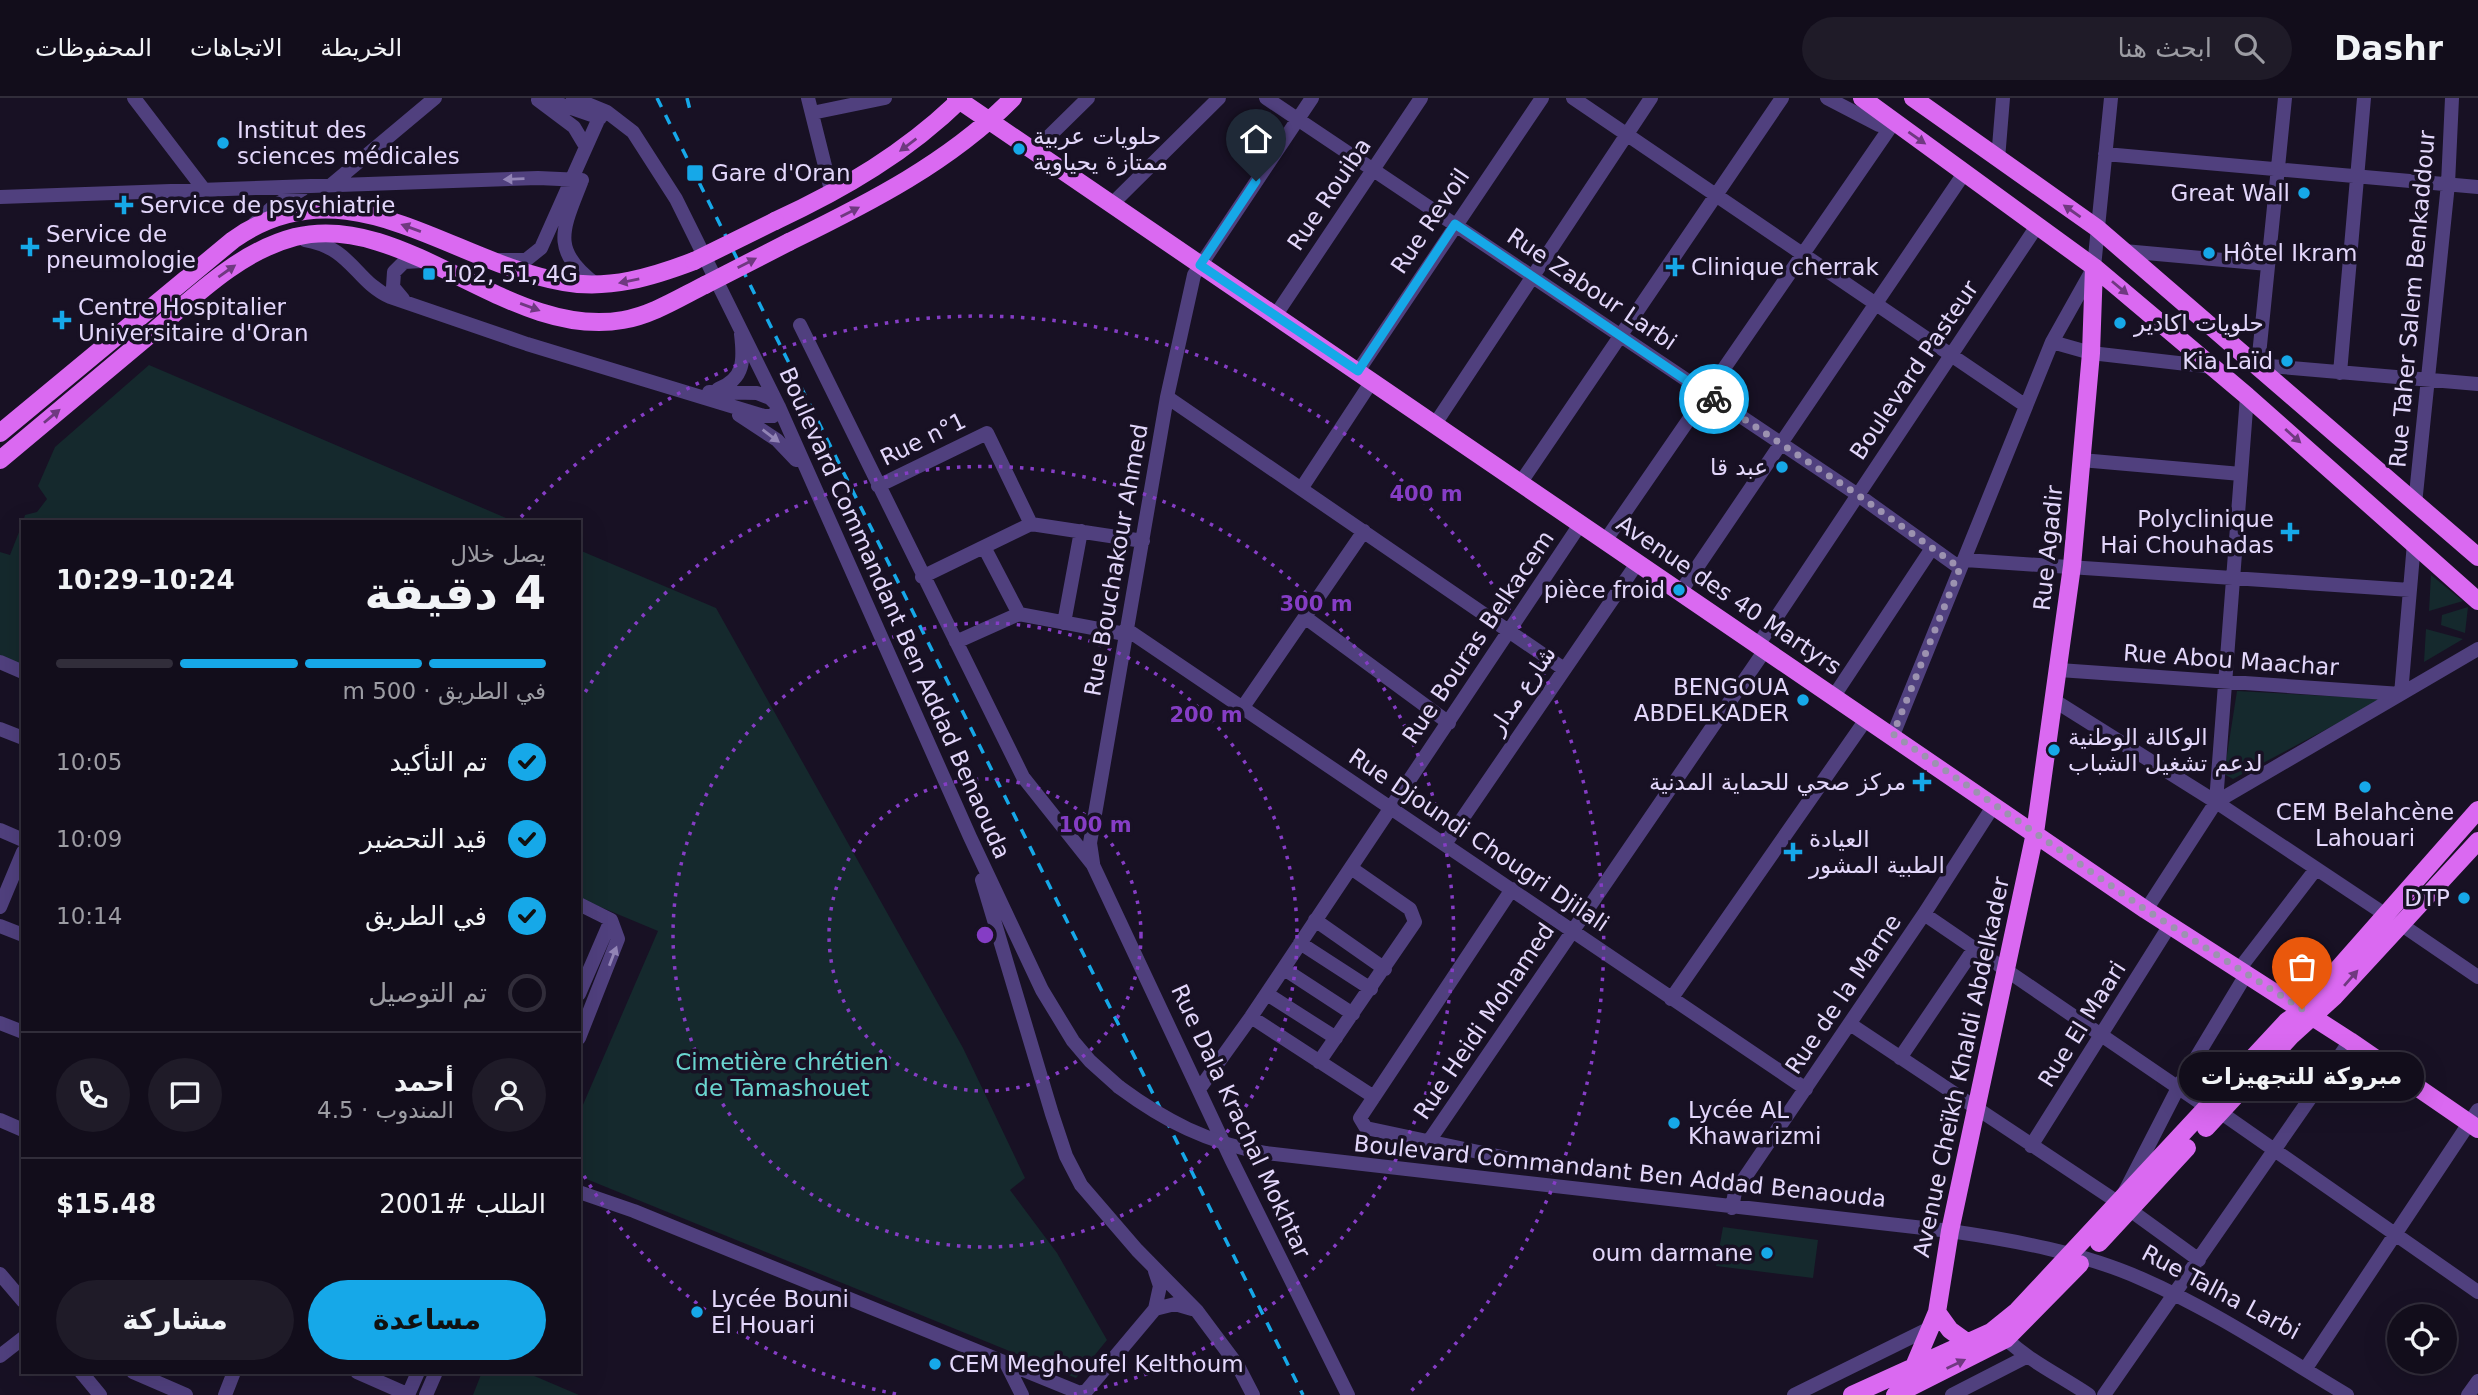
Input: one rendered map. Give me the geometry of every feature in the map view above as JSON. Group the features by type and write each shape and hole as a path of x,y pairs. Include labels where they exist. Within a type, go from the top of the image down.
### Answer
{"main road":[{"path":"0,460 219,277 266,248 293,238 345,233 376,242 530,308 580,321 603,322 635,317 705,285 877,198 990,121 1013,98"},
{"path":"1862,98 2094,267 2248,396 2478,601"},
{"path":"1913,98 2097,229 2478,556"},
{"path":"0,433 248,230 288,213 341,209 380,217 488,258 563,282 597,285 650,277 694,261 832,194 887,161 959,99"},
{"name":"Avenue des 40 Martyrs","path":"959,99 1605,541 1893,734 2146,910 2475,1121"},
{"name":"Rue Agadir","path":"2035,833 2071,566 2091,353 2094,267"},
{"path":"1895,1395 2006,1339 2124,1206 2308,1013 2392,919 2478,810"},
{"name":"Avenue Cheïkh Khaldi Abdelkader","path":"1915,1364 1934,1320 1950,1231 2035,833"},
{"path":"2392,919 2478,841"},
{"path":"1853,1395 1999,1327 2080,1255"},
{"path":"1934,1320 1968,1343"}],"street":[{"path":"134,98 180,162 202,187"},
{"path":"331,185 435,98"},
{"path":"539,98 574,127 586,147"},
{"name":"Boulevard Commandant Ben Addad Benaouda","path":"539,98 604,117"},
{"name":"Boulevard Commandant Ben Addad Benaouda","path":"573,98 604,117 644,148 676,199 739,321 970,837 1060,1021 1090,1061 1119,1087 1183,1129 1214,1142 1265,1153 1950,1231 2080,1255"},
{"path":"808,98 832,194"},
{"path":"812,113 857,101 885,98"},
{"path":"1034,151 1088,98"},
{"path":"1112,204 1219,98"},
{"name":"Rue Zabour Larbi","path":"1266,98 1858,495 1932,548 1962,564"},
{"name":"Rue Bouchakour Ahmed","path":"1093,865 1090,843 1126,631 1167,397 1194,275 1312,98"},
{"name":"Rue Rouiba","path":"1275,316 1421,98"},
{"name":"Rue Revoil","path":"1301,489 1455,224 1542,98"},
{"path":"1573,98 2026,406"},
{"path":"1435,424 1651,98"},
{"path":"1521,482 1782,98"},
{"path":"1827,98 1879,125 1894,122"},
{"path":"1998,159 2003,98"},
{"path":"1893,734 2052,342 2094,267 2111,98"},
{"path":"2285,98 2258,365 2478,384"},
{"path":"2340,373 2364,98"},
{"name":"Rue Taher Salem Benkaddour","path":"2415,504 2448,184 2452,98"},
{"path":"597,285 573,267 566,253 568,219 578,175 586,147 604,117"},
{"path":"488,258 517,261 533,256 546,241 604,117"},
{"path":"1605,541 1894,122"},
{"path":"2105,154 2478,187"},
{"path":"179,188 180,162"},
{"path":"1681,591 1965,172"},
{"path":"0,197 202,187 308,187 578,175"},
{"path":"248,230 274,206 308,187"},
{"path":"244,189 255,196 258,206 257,216 248,230"},
{"name":"Boulevard Pasteur","path":"1762,647 1858,495 2037,226"},
{"path":"293,238 331,247 349,260 381,293 540,348 764,416 776,415 779,407 770,398 757,393 689,392"},
{"path":"2124,251 2268,264"},
{"path":"407,302 393,287 394,272 404,262 422,261"},
{"path":"709,392 729,385 740,373 743,353 739,321"},
{"path":"800,325 1023,777 1093,865"},
{"path":"2052,342 2091,353 2213,367"},
{"path":"689,392 733,411 764,430 789,451 806,471"},
{"path":"2216,802 2248,396"},
{"path":"1167,397 1564,669"},
{"name":"Rue n°1","path":"878,486 987,433 1031,524"},
{"path":"2081,460 2241,474"},
{"name":"Rue Bouras Belkacem","path":"1200,1088 1284,969 1581,523"},
{"path":"922,577 1031,524 1143,541"},
{"path":"1064,622 1081,531"},
{"path":"1243,707 1364,531"},
{"path":"2401,694 2414,543"},
{"path":"984,547 1019,614"},
{"path":"1834,696 1932,548"},
{"name":"شارع مدار","path":"1445,844 1638,562"},
{"path":"1962,564 2071,566 2410,590"},
{"path":"956,642 1019,614 1126,631"},
{"path":"1306,618 1449,723"},
{"name":"Rue Djoundi Chougri Djilali","path":"1126,631 1243,707 1806,1089"},
{"name":"Rue Heidi Mohamed","path":"1429,1141 1762,647"},
{"path":"2146,910 2216,802 2478,649"},
{"path":"0,662 21,670"},
{"name":"Rue Abou Maachar","path":"2059,670 2401,694"},
{"path":"2054,701 2216,802 2478,977"},
{"path":"1671,999 1867,718"},
{"path":"0,729 21,737"},
{"name":"Rue de la Marne","path":"1732,1208 1735,1192 1924,914 1994,805"},
{"path":"0,830 21,839"},
{"path":"970,837 1066,1156 1081,1185 1153,1267 1197,1311 1238,1366 1253,1395"},
{"path":"0,907 21,857"},
{"name":"Rue Dala Krachal Mokhtar","path":"1093,865 1232,1161 1348,1395"},
{"path":"1319,1062 1412,931 1415,918 1410,909 1351,868"},
{"path":"2124,1206 2179,1086 2243,971 2316,869"},
{"path":"1512,890 1360,1118 1366,1128 1558,1169"},
{"path":"581,905 611,920 617,930 617,946 581,1033"},
{"path":"1924,914 2478,1292"},
{"path":"603,981 583,973 611,920"},
{"path":"1315,920 1385,969"},
{"name":"Rue El Maari","path":"2031,1146 2170,925"},
{"path":"0,926 21,934"},
{"path":"1300,943 1371,989"},
{"path":"1900,1058 1974,948"},
{"path":"1284,969 1353,1014"},
{"path":"1267,993 1336,1038"},
{"path":"1251,1017 1374,1097"},
{"path":"0,1023 21,1031"},
{"path":"1850,1024 1976,1111 2124,1206 2199,1260"},
{"path":"2104,1395 2350,1041"},
{"path":"0,1120 21,1129"},
{"path":"2308,1365 2392,1235 2475,1121"},
{"path":"581,1193 634,1211 1080,1394 1085,1392 1155,1309 1160,1286 1153,1267"},
{"path":"2080,1255 2177,1292 2347,1395"},
{"path":"0,1274 21,1299"},
{"name":"Rue Talha Larbi","path":"2177,1292 2362,1395"},
{"path":"1155,1309 1175,1304 1197,1311"},
{"path":"1794,1395 1934,1320"},
{"path":"2006,1339 2026,1357 2050,1369 2089,1395"},
{"path":"0,1356 21,1340"},
{"path":"1952,1395 2026,1357"},
{"path":"1007,1365 1022,1395"},
{"path":"138,1374 186,1395"},
{"path":"225,1395 233,1374"},
{"path":"362,1374 408,1395 417,1374"},
{"path":"426,1395 435,1374"},
{"path":"89,1375 100,1395"},
{"path":"2468,1395 2478,1381"}],"green space":[{"path":"149,365 511,520 24,520 25,515 37,512 47,499 38,486 55,447"},
{"path":"21,527 21,664 0,655 0,552 10,555"},
{"name":"Cimetière chrétien de Tamashouet","path":"581,551 716,608 963,1048 1025,1178 1010,1190 1057,1253 1107,1340 1076,1378 581,1177 581,1109 658,931 581,899"},
{"path":"2431,575 2463,601 2429,611"},
{"path":"2468,607 2465,633 2441,625 2442,615"},
{"path":"2426,629 2463,639 2424,662"},
{"path":"2237,691 2383,699 2233,779 2224,774"},
{"name":"oum darmane","path":"1723,1227 1818,1240 1813,1278 1716,1266"},
{"path":"481,1374 530,1374 579,1395 473,1395"}],"railway":[{"path":"657,98 1303,1395"},
{"path":"687,98 690,110"}],"way so far":[{"path":"1714,399 1858,495 1960,568 1893,734 2146,910 2302,1009"}],"place":[{"name":"Institut des sciences médicales","path":"223,143"},
{"name":"حلويات عربية ممتازة يحياوية","path":"1019,149"},
{"name":"Gare d'Oran","path":"695,173"},
{"name":"Great Wall","path":"2304,193"},
{"name":"Service de psychiatrie","path":"124,205"},
{"name":"Service de pneumologie","path":"30,247"},
{"name":"Hôtel Ikram","path":"2209,253"},
{"name":"Clinique cherrak","path":"1675,267"},
{"name":"102, 51, 4G","path":"429,274"},
{"name":"Centre Hospitalier Universitaire d'Oran","path":"62,320"},
{"name":"حلويات اكادير","path":"2120,323"},
{"name":"Kia Laïd","path":"2287,361"},
{"name":"عبد قا","path":"1782,467"},
{"name":"Polyclinique Hai Chouhadas","path":"2290,532"},
{"name":"pièce froid","path":"1679,590"},
{"name":"BENGOUA ABDELKADER","path":"1803,700"},
{"name":"الوكالة الوطنية لدعم تشغيل الشباب","path":"2054,750"},
{"name":"مركز صحي للحماية المدنية","path":"1922,782"},
{"name":"CEM Belahcène Lahouari","path":"2365,787"},
{"name":"العيادة الطبية المشور","path":"1793,852"},
{"name":"DTP","path":"2464,898"},
{"name":"مبروكة للتجهيزات","path":"2302,1009"},
{"name":"Lycée AL Khawarizmi","path":"1674,1123"},
{"name":"oum darmane","path":"1767,1253"},
{"name":"Lycée Bouni El Houari","path":"697,1312"},
{"name":"CEM Meghoufel Kelthoum","path":"935,1364"}],"route":[{"path":"1256,181 1200,265 1358,371 1455,224 1714,399"}]}
